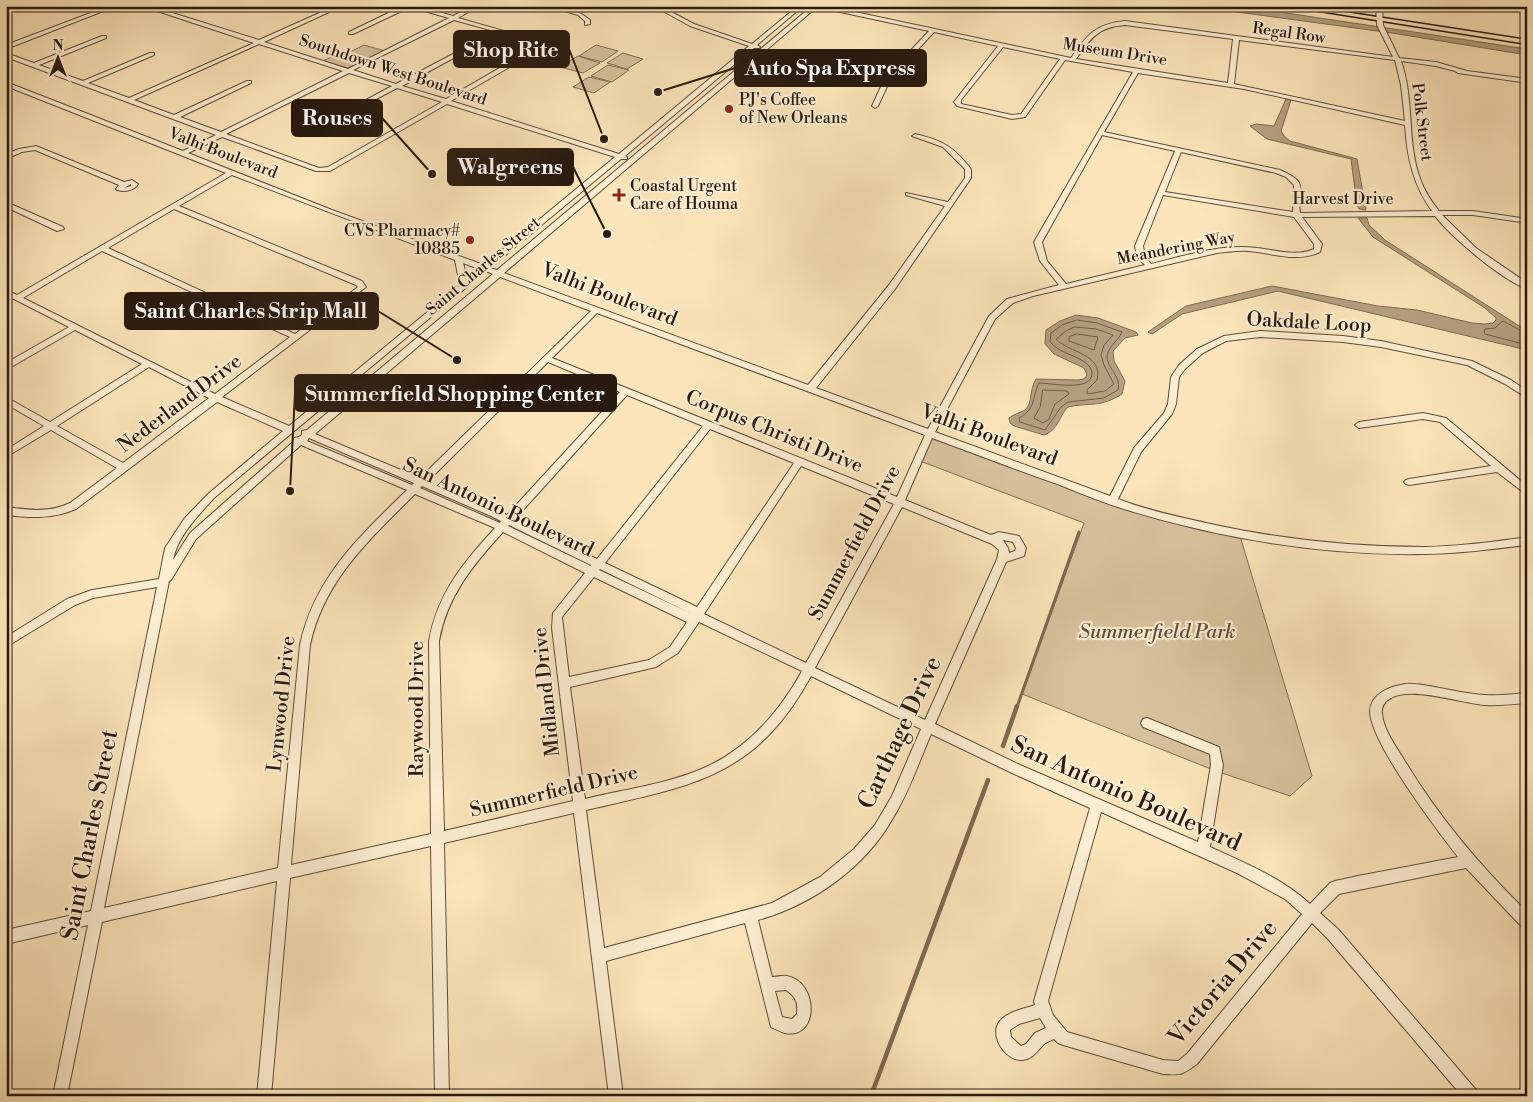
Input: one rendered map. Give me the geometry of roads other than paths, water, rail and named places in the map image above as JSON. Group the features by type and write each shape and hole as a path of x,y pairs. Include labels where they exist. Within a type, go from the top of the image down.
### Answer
{"main road":[{"path":"1291,6 1380,22 1527,42"}],"street":[{"path":"6,47 114,6"},
{"name":"Southdown West Boulevard","path":"144,6 633,160"},
{"path":"130,100 340,6"},
{"path":"6,55 318,170 324,170 330,169 546,44 410,6 351,33"},
{"path":"184,153 477,6"},
{"path":"550,6 580,14 588,21 587,24"},
{"path":"656,6 692,25 767,47"},
{"path":"669,6 709,26 756,44"},
{"name":"Saint Charles Street","path":"60,1096 170,548 187,522 211,496 801,6"},
{"name":"Saint Charles Street","path":"163,582 193,536 225,506 814,6"},
{"name":"Museum Drive","path":"819,6 1073,60 1231,84 1406,123"},
{"name":"Polk Street","path":"1379,6 1380,22 1398,60 1407,109 1406,123 1413,166 1418,181 1436,213 1482,256 1527,288"},
{"name":"Regal Row","path":"1073,60 1098,28 1115,23 1398,60 1527,81"},
{"path":"876,106 887,79 933,30"},
{"path":"35,65 104,37"},
{"path":"1231,84 1236,38"},
{"path":"1002,45 957,102 964,107 1015,118 1023,116 1064,58"},
{"path":"84,83 152,54"},
{"path":"329,122 457,54"},
{"path":"1064,286 1044,264 1040,256 1038,242 1136,71"},
{"path":"175,117 249,82"},
{"name":"Valhi Boulevard","path":"6,84 458,258 1112,501 1185,524 1240,535 1307,545 1373,551 1422,552 1485,547 1527,541"},
{"path":"1100,133 1278,171 1288,175 1297,183 1298,215"},
{"path":"810,389 892,286 968,178 968,169 947,146 938,141 915,136"},
{"path":"6,157 21,150 36,148 123,184"},
{"path":"1150,266 1141,257 1139,246 1179,150"},
{"path":"17,298 232,172"},
{"name":"Harvest Drive","path":"1161,192 1298,215 1483,214 1527,221"},
{"path":"908,194 950,205"},
{"path":"6,204 50,224 46,228 48,230 60,228"},
{"name":"Nederland Drive","path":"6,511 38,515 54,514 65,510 124,468 362,287 359,283 173,206"},
{"name":"Meandering Way","path":"930,434 997,311 1010,301 1064,286 1217,251 1242,248 1296,254 1313,253 1317,250 1318,244 1298,215"},
{"path":"102,248 296,337"},
{"path":"458,258 463,280 462,289"},
{"name":"San Antonio Boulevard","path":"6,292 216,398 505,524 927,728 1267,880 1290,894 1312,912 1333,934 1472,1096"},
{"name":"Lynwood Drive","path":"264,1096 307,635 326,590 341,566 360,542 597,309"},
{"path":"6,367 75,327"},
{"name":"Oakdale Loop","path":"1112,501 1137,450 1168,414 1172,404 1175,376 1182,367 1200,352 1224,339 1260,334 1343,338 1381,344 1469,363 1508,382 1527,395"},
{"name":"Corpus Christi Drive","path":"547,359 991,539"},
{"path":"6,454 148,364"},
{"name":"Raywood Drive","path":"442,1096 434,641 436,626 441,609 452,586 470,562 625,391"},
{"path":"6,400 124,468"},
{"path":"1359,425 1432,417 1451,425 1527,492"},
{"name":"Midland Drive","path":"616,1096 556,628 557,616 708,425"},
{"name":"Summerfield Drive","path":"6,938 665,786 711,770 727,762 747,749 776,721 808,670 900,502 930,434"},
{"path":"564,683 652,664 674,650 799,462"},
{"path":"1409,482 1499,468"},
{"path":"211,496 225,506"},
{"name":"Carthage Drive","path":"598,956 773,909 800,897 838,872 868,843 886,820 897,801 927,728 1002,559 1020,553 1022,548 1016,538 1009,536 991,539"},
{"path":"6,643 71,602 85,596 163,582"},
{"path":"1527,698 1485,700 1410,688 1388,694 1377,706 1376,714 1382,734 1421,797 1468,860 1527,922"},
{"path":"1147,723 1214,751 1217,765 1203,850"},
{"path":"1044,1009 1032,1015 1008,1021 1003,1028 1004,1041 1012,1050 1024,1053 1031,1049 1040,1038 1056,1031 1047,1019 1044,1009 1041,1001 1097,805"},
{"name":"Victoria Drive","path":"1056,1031 1063,1038 1163,1067 1180,1068 1192,1059 1312,912 1335,888 1468,860"},
{"path":"750,916 767,984"}],"water":[{"path":"1193,6 1235,6 1273,11 1527,49 1527,55 1392,33"},
{"path":"1286,99 1291,100 1281,131 1285,137 1290,141 1357,159 1366,210 1359,209 1357,205 1351,159 1267,139 1250,126 1256,124 1274,126"},
{"path":"1358,218 1367,218 1369,225 1385,240 1527,331 1527,350 1278,291 1182,314 1152,334 1148,332 1186,306 1272,286 1378,306 1417,310 1472,323 1493,323 1496,320 1485,308 1373,237"},
{"path":"1076,315 1098,318 1136,332 1138,335 1125,338 1113,351 1114,361 1125,381 1122,394 1101,403 1068,407 1056,427 1044,435 1014,426 1010,423 1009,418 1025,410 1036,379 1078,380 1084,379 1087,375 1084,368 1054,354 1045,344 1046,330 1060,321"}],"waterway":[{"path":"1017,707 1079,532"},
{"path":"1003,746 1017,706"},
{"path":"871,1096 988,780"}],"place":[{"name":"Auto Spa Express","path":"658,92"},
{"name":"PJ's Coffee of New Orleans","path":"729,109"},
{"name":"Shop Rite","path":"604,139"},
{"name":"Rouses","path":"432,174"},
{"name":"Coastal Urgent Care of Houma","path":"619,195"},
{"name":"Walgreens","path":"607,234"},
{"name":"CVS Pharmacy# 10885","path":"470,240"},
{"name":"Saint Charles Strip Mall","path":"457,360"},
{"name":"Summerfield Shopping Center","path":"290,491"}],"park label":[{"name":"Summerfield Park","path":"1157,632"}]}
